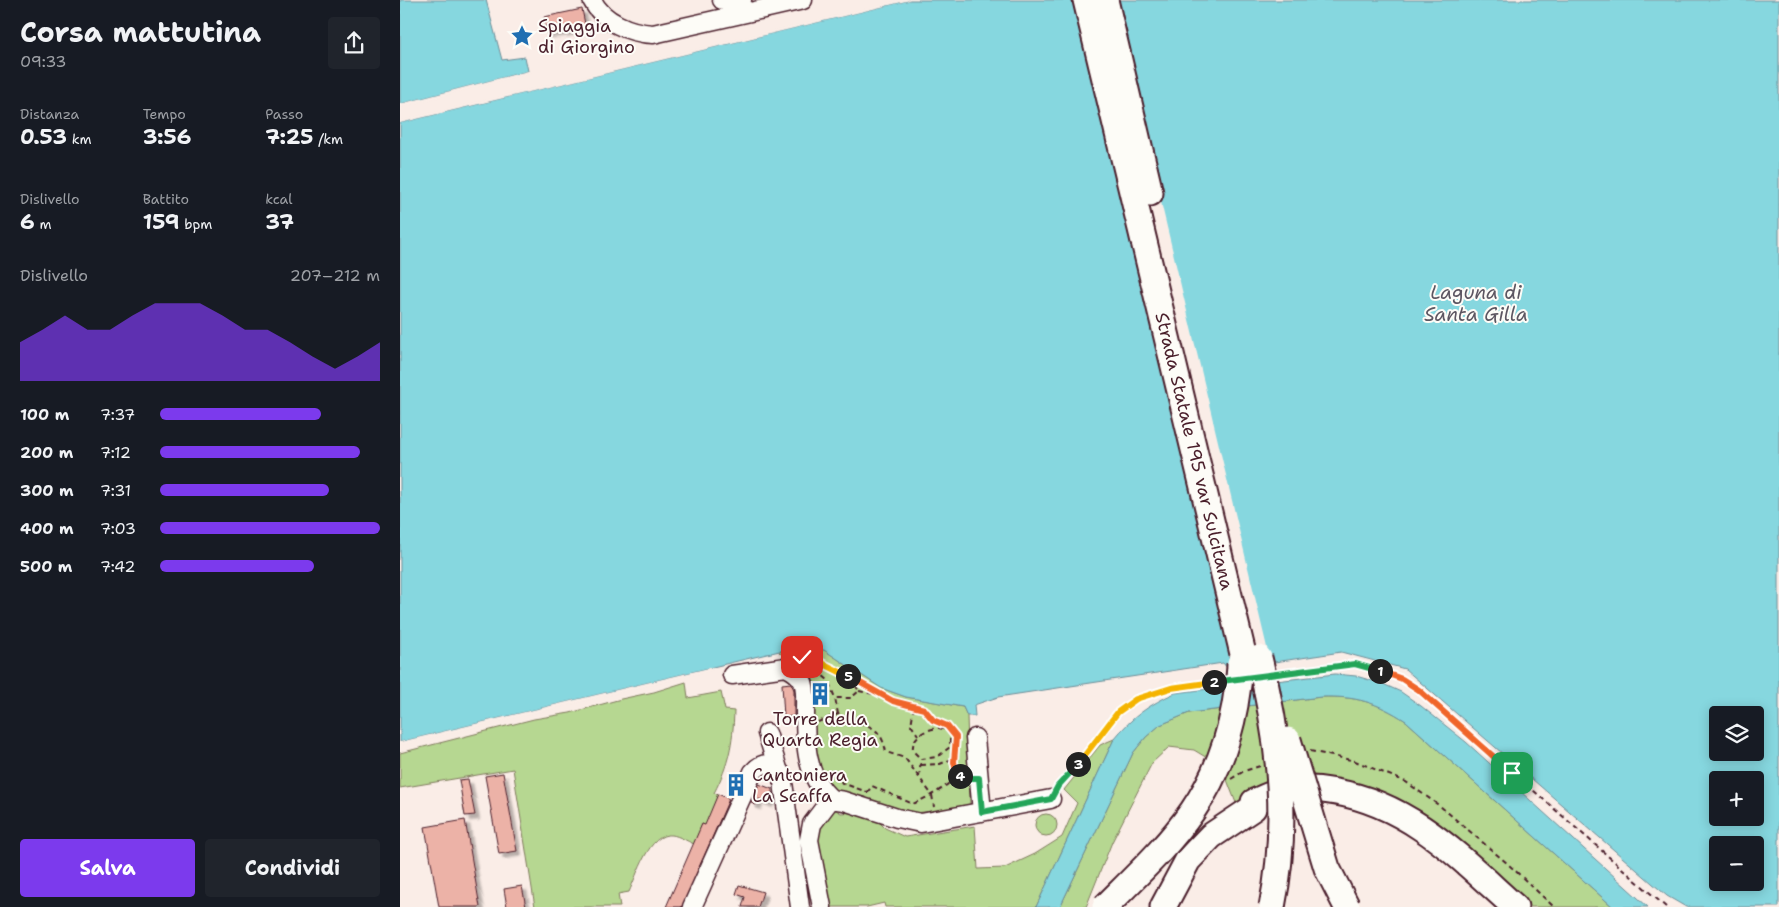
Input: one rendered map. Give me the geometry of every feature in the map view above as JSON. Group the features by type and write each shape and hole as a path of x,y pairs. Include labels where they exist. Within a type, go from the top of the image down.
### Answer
{"highway":[{"name":"Strada Statale 195 var Sulcitana","path":"1086,0 1251,686 1264,767 1268,810 1266,854 1257,907"},
{"name":"Strada Statale 195 var Sulcitana","path":"1105,0 1268,674 1280,769 1282,801 1281,842 1272,907"},
{"path":"1105,907 1169,844 1193,813 1211,780 1230,732 1240,676 1239,633"},
{"path":"1268,674 1327,868 1347,907"},
{"path":"1163,907 1188,860 1211,836 1253,808 1254,802 1282,791 1309,788 1353,795 1391,809 1431,832 1515,907"}],"street":[{"path":"592,0 603,14 614,22 633,31 653,34 803,0"},
{"path":"722,0 731,3 742,0"},
{"path":"732,675 786,667 794,671 803,682 805,738 810,772 823,792 831,800 865,799 898,818 921,823 1051,799"},
{"path":"767,733 778,769"},
{"path":"975,738 982,812"},
{"path":"692,907 753,772 759,766 768,763 782,774 800,907"},
{"path":"822,907 809,840 812,824 831,800"}],"path":[{"path":"786,667 791,658 814,659 884,696 924,709 933,720 947,726 956,737 955,758 957,775 952,781 932,795 913,804 872,786 865,799 842,784 835,772 825,773 814,778"},
{"path":"1268,674 1355,664 1402,679 1419,690 1666,907"},
{"path":"850,678 859,691 884,696"},
{"path":"1051,799 1058,786 1118,712 1136,699 1171,688 1224,680"},
{"path":"838,714 835,698 851,698 859,691"},
{"path":"914,707 911,725 918,736"},
{"path":"814,726 838,714 873,728 883,739 886,752 905,758 932,795 936,821"},
{"path":"939,728 947,730 952,738 950,746 943,754 931,759 921,759 913,751 914,742 918,736 929,729 939,728"},
{"path":"1305,752 1314,750 1355,761 1406,782 1440,806 1508,864 1554,907"},
{"path":"921,766 940,764 955,758"},
{"path":"919,777 921,759"},
{"path":"1227,782 1244,771 1261,766"},
{"path":"957,775 979,778"}],"green space":[{"path":"792,648 824,650 881,688 906,697 963,707 967,716 970,806 908,814 864,797 834,789 814,766 790,662 779,652"},
{"path":"686,682 688,698 721,692 725,710 734,711 733,733 729,753 714,793 718,794 712,811 723,815 716,830 702,824 694,844 672,835 664,836 657,840 645,856 629,892 618,894 620,907 535,907 513,769 400,788 400,753 534,719 570,713"},
{"path":"1321,697 1355,699 1385,709 1406,721 1613,907 1526,907 1433,824 1287,782 1236,803 1222,767 1194,750 1169,747 1152,763 1112,842 1086,907 1060,907 1133,753 1146,737 1160,725 1189,713"},
{"path":"1114,739 1036,907 885,907 884,903 867,907 827,907 814,832 834,809 841,813 857,812 871,814 885,828 905,837 975,826 978,869 1005,868 1035,854 1062,837 1077,803 1064,790 1100,745"},
{"path":"1046,814 1054,817 1057,825 1054,833 1046,836 1038,833 1035,825 1038,817"}],"water":[{"path":"400,0 486,0 502,60 525,57 528,71 400,104"},
{"name":"Laguna di Santa Gilla","path":"910,0 1779,0 1779,907 1686,907 1667,896 1405,669 1341,652 1228,669 1223,663 998,697 974,705 975,716 967,716 963,707 906,697 881,688 824,650 792,648 400,742 400,123"},
{"path":"1335,674 1356,676 1383,684 1401,692 1421,706 1466,742 1648,907 1613,907 1406,721 1385,709 1355,699 1321,697 1189,713 1160,725 1146,737 1133,753 1060,907 1036,907 1114,739 1142,712 1175,693"}],"pier":[{"path":"902,0 910,0 400,123 400,121"},
{"path":"1079,0 1113,0 1269,656 1230,665 1230,635"},
{"path":"528,71 531,72 400,107 400,104"},
{"path":"713,667 712,670 400,745 400,742"}],"building":[{"path":"582,9 586,29 547,33 544,17"},
{"path":"791,683 794,690 794,716 784,717 782,684"},
{"path":"503,773 517,851 499,854 485,776"},
{"path":"468,779 475,815 465,816 459,780"},
{"path":"759,784 772,789 772,794 768,803 759,799 756,805 751,803"},
{"path":"718,794 729,799 682,907 666,907 702,824 705,825"},
{"path":"465,820 480,907 439,907 425,827"},
{"path":"739,885 763,892 758,907 742,907 745,897 736,894"},
{"path":"522,886 526,907 507,907 504,889"}],"place":[{"name":"Spiaggia di Giorgino","path":"522,36"},
{"name":"Torre della Quarta Regia","path":"820,694"},
{"name":"Cantoniera La Scaffa","path":"736,785"}],"route":[{"path":"802,657 814,659 893,701 924,709 933,720 947,726 956,737 954,762 957,775 979,778 982,812 1051,799 1058,786 1073,770 1118,712 1136,699 1171,688 1355,664 1402,679 1419,690 1512,773"}]}
